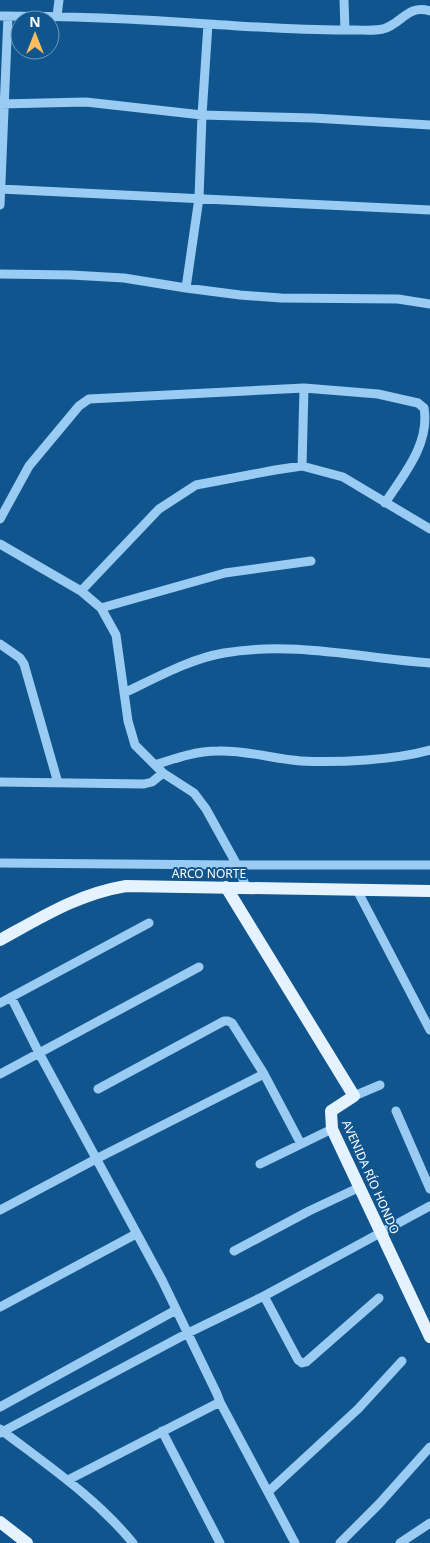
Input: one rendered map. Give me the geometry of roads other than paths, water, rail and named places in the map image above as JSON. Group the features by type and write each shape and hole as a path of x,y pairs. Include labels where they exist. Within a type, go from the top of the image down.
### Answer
{"main road":[{"name":"ARCO NORTE","path":"0,940 67,903 108,889 126,886 430,891"},
{"path":"226,887 354,1096"},
{"name":"AVENIDA RÍO HONDO","path":"354,1096 331,1111 332,1128 430,1337"},
{"path":"0,1522 27,1543"}],"street":[{"path":"344,0 345,30"},
{"path":"60,16 261,28 345,30 382,29 391,26 410,12 424,7"},
{"path":"0,205 4,16"},
{"path":"186,288 199,198 208,24"},
{"path":"3,104 86,102 202,115 313,118 430,125"},
{"path":"0,189 430,210"},
{"path":"0,274 71,274 124,278 186,288 281,298 398,299 430,304"},
{"path":"302,466 304,388"},
{"path":"0,519 30,466 79,406 89,399 304,388 378,394 418,402 424,408 425,431 421,446 385,502"},
{"path":"81,591 158,508 196,485 275,470 302,466 343,477 430,529"},
{"path":"0,544 81,591 101,608 116,634 128,721 135,745 163,773 194,793 206,809 237,865 246,887"},
{"path":"101,608 226,573 311,561"},
{"path":"0,644 20,658 24,664 58,783"},
{"path":"124,693 182,666 223,653 265,650 316,650 430,663"},
{"path":"155,765 181,756 218,751 301,761 342,761 411,755 430,750"},
{"path":"0,782 144,784 152,782 163,773"},
{"path":"0,863 430,865"},
{"path":"357,890 430,1030"},
{"path":"0,1003 150,923"},
{"path":"0,1074 199,967"},
{"path":"11,997 39,1053 162,1280 220,1402 295,1543"},
{"path":"98,1089 224,1021 228,1021 232,1023 264,1074 301,1144"},
{"path":"0,1210 264,1074"},
{"path":"354,1096 380,1084"},
{"path":"396,1111 430,1189"},
{"path":"260,1164 332,1128"},
{"path":"234,1251 309,1211 360,1187"},
{"path":"133,1543 110,1517 68,1480 1,1431 188,1333 264,1296 430,1206"},
{"path":"0,1307 136,1234"},
{"path":"264,1296 298,1360 302,1363 306,1362 379,1298"},
{"path":"0,1407 176,1310"},
{"path":"268,1492 358,1409 402,1361"},
{"path":"68,1480 220,1402"},
{"path":"162,1431 218,1542"},
{"path":"340,1543 379,1504 430,1447"},
{"path":"400,1543 430,1523"}]}
